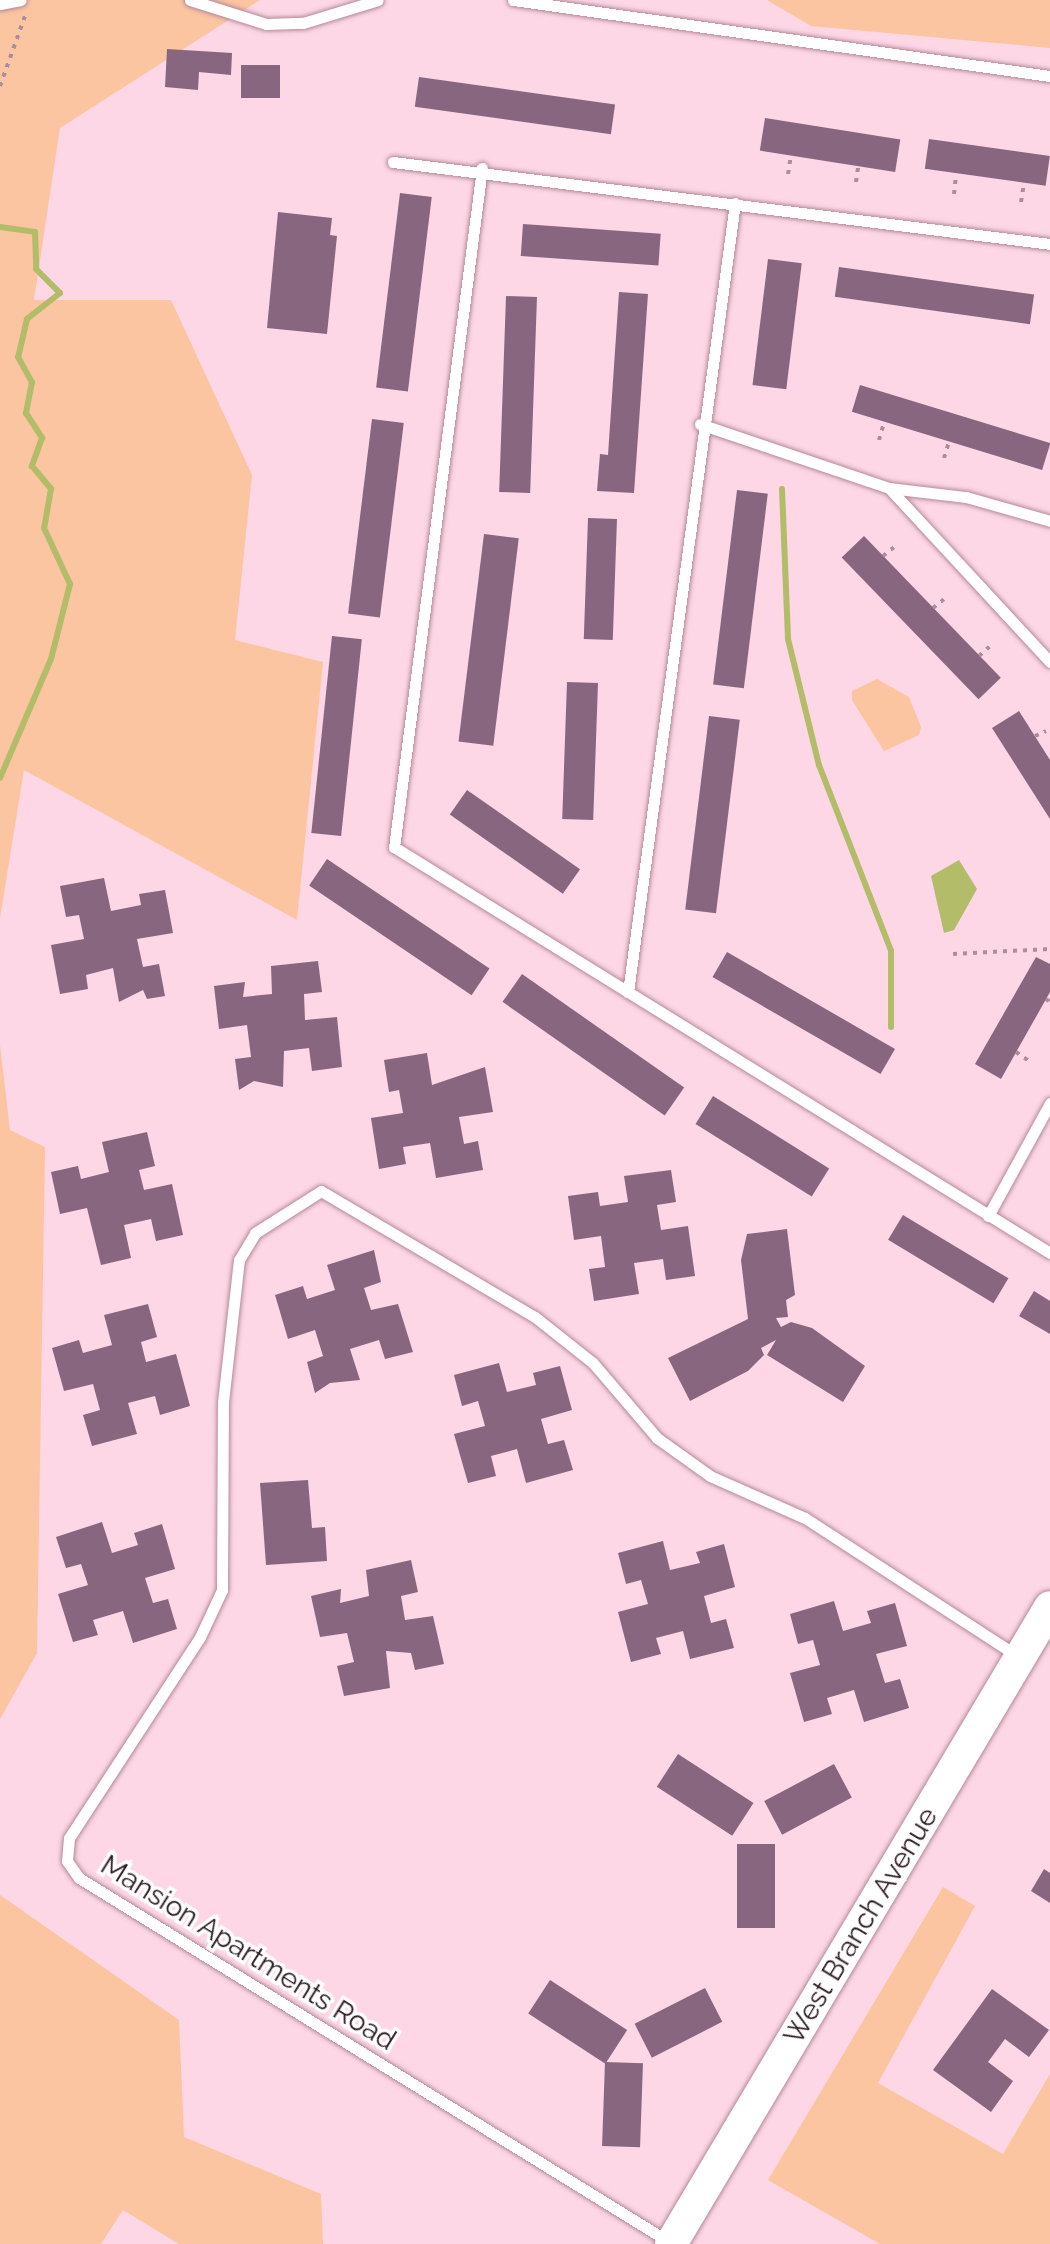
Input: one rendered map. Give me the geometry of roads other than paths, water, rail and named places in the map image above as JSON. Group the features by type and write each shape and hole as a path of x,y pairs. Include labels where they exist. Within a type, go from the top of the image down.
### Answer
{"street":[{"name":"West Branch Avenue","path":"671,2243 1050,1607"}],"lane":[{"path":"0,4 21,0"},
{"path":"190,0 266,24 303,23 378,0"},
{"path":"513,0 1050,76"},
{"path":"393,162 482,168 1050,244"},
{"path":"482,168 394,847 1050,1253"},
{"path":"628,992 700,424 735,203"},
{"path":"700,424 889,488 966,497 1050,521"},
{"path":"889,488 1049,659"},
{"path":"988,1216 1050,1103"},
{"name":"Mansion Apartments Road","path":"671,2243 79,1878 67,1861 69,1838 200,1637 222,1590 223,1402 239,1260 255,1233 321,1191 535,1317 593,1363 657,1438 710,1476 805,1518 1020,1658"}],"waterway":[{"path":"0,227 35,232 36,269 60,293 27,319 18,357 32,382 26,413 42,438 32,466 51,489 44,528 70,584 51,659 0,778"},
{"path":"782,489 788,639 819,765 891,951 891,1027"}]}
